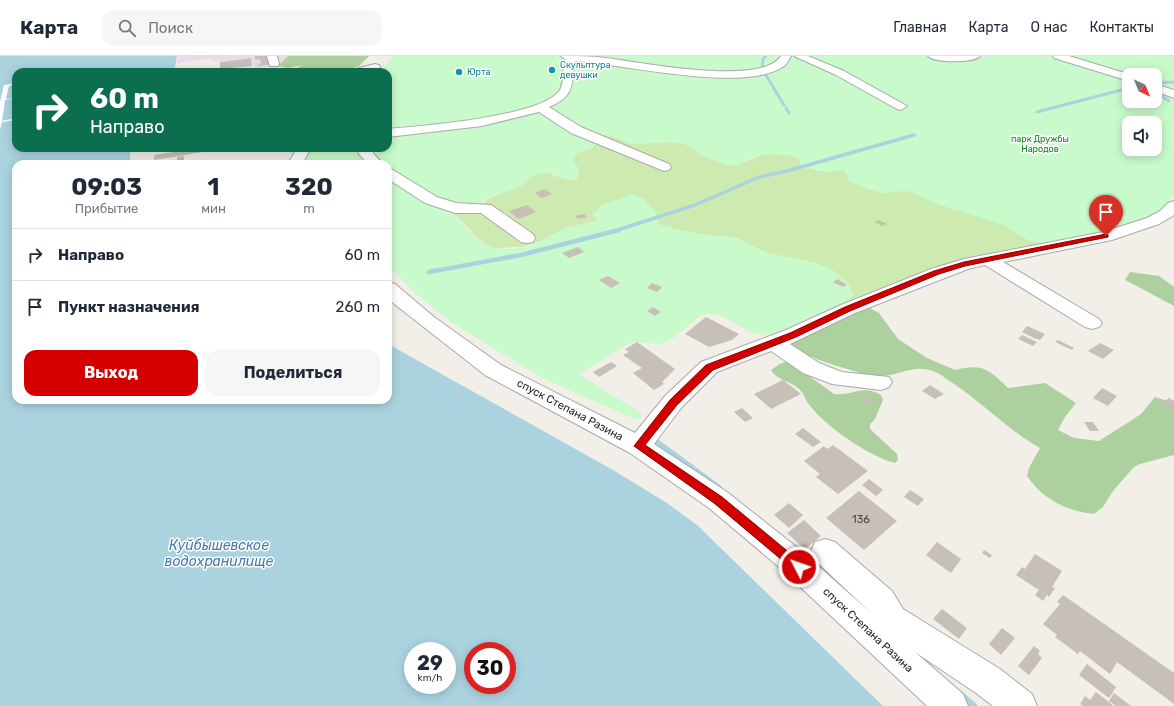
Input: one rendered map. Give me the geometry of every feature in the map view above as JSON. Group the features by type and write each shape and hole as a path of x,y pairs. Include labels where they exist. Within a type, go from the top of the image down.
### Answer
{"street":[{"path":"374,68 380,56"},
{"path":"392,133 466,125 540,107 562,95 566,90 568,57 646,66 689,73 725,75 772,69 779,66 786,56"},
{"path":"799,56 840,73 901,106"},
{"path":"933,56 950,58 976,56"},
{"path":"1058,56 1122,76"},
{"path":"1162,90 1174,94"},
{"path":"540,107 576,130 664,167"},
{"path":"366,152 372,160"},
{"path":"392,176 431,200 455,208 485,208 527,238"},
{"path":"639,446 673,402 709,367 774,343 848,309 937,273 964,264 1112,234 1153,221 1166,214 1174,206"},
{"path":"989,260 1011,275 1063,303 1092,324"},
{"name":"спуск Степана Разина","path":"392,292 404,303 493,370 639,446 718,500 789,558 950,706"},
{"path":"774,343 811,368 840,379 881,382"},
{"path":"825,551 881,601 892,619 988,681 1020,706"}],"shaded area":[{"path":"178,56 288,56 279,65 259,68 253,66 251,58 213,62 210,59 177,63"}],"green space":[{"path":"288,56 369,56 359,66 353,68 297,68 303,65 288,68 278,66"},
{"name":"парк Дружбы Народов","path":"393,56 1174,56 1174,196 1160,214 1143,222 1057,242 1043,243 1028,240 1004,225 937,204 912,192 905,191 883,193 868,189 849,181 847,172 843,169 830,172 804,168 801,166 798,158 790,155 769,154 753,157 738,165 726,165 703,156 685,144 667,142 632,144 609,135 604,135 593,147 577,153 573,159 579,169 577,179 566,180 549,173 539,173 531,177 518,188 491,196 472,206 432,194 418,195 417,198 420,200 436,204 444,208 457,218 480,242 496,248 514,249 540,242 563,229 597,221 598,218 592,215 602,205 633,194 643,198 656,212 658,224 700,234 738,239 772,254 826,267 837,273 847,282 853,294 851,298 841,304 769,336 752,333 721,316 709,314 701,315 675,337 661,344 632,342 579,374 639,412 642,415 641,418 637,420 544,379 451,322 417,295 392,270 392,160 305,160 310,152 392,152 392,68 383,68"},
{"path":"604,135 609,135 632,144 667,142 685,144 738,165 765,154 788,154 795,156 812,169 822,171 843,169 847,174 912,192 953,209 987,218 1004,225 1028,240 1043,243 1057,242 965,259 930,268 841,304 851,298 853,294 846,283 837,274 826,268 760,250 742,240 700,234 658,224 656,218 627,196 593,216 598,218 597,221 566,228 539,242 522,247 494,248 485,244 475,236 470,229 449,210 417,198 418,195 432,194 472,206 483,203 491,197 520,186 531,177 539,173 547,172 557,177 574,162 573,159 577,153 593,147"},
{"path":"1130,272 1159,276 1174,287 1174,306 1125,280"},
{"path":"868,307 879,313 898,339 927,358 955,370 972,367 984,369 996,376 1008,388 1045,383 1076,403 1065,417 1058,430 1074,438 1099,441 1141,414 1155,397 1174,403 1174,455 1134,467 1113,491 1103,507 1094,514 1074,510 1056,503 1040,492 1027,476 1029,468 1040,448 1017,433 965,392 939,374 925,369 917,369 890,375 869,376 819,360 787,343"},
{"path":"788,361 834,394 868,390 881,395 883,400 875,419 870,424 870,429 897,454 898,460 895,463 874,455 838,432 818,415 809,405 798,388 777,377 771,370"}],"water":[{"name":"Куйбышевское водохранилище","path":"0,56 177,56 175,68 12,68 12,152 130,152 130,160 12,160 12,404 392,404 392,346 613,470 667,503 697,525 883,706 0,706"}],"pier":[{"path":"12,84 9,86 6,99 12,99 5,100 2,121 12,119 12,121 2,122 0,129 0,102 4,85"}],"building":[{"path":"255,56 268,56 273,64 258,66 261,62 259,59 255,60"},
{"path":"251,58 252,66 220,68 220,62"},
{"path":"173,152 202,152 173,157"},
{"path":"173,152 173,157 154,160 154,155"},
{"path":"184,156 184,160 177,160 177,157"},
{"path":"545,189 552,194 541,198 535,193"},
{"path":"527,205 536,212 518,219 509,211"},
{"path":"584,214 587,217 578,219 575,216"},
{"path":"879,220 887,224 882,226 874,222"},
{"path":"578,247 584,252 569,258 562,253"},
{"path":"608,276 620,283 611,288 599,280"},
{"path":"838,279 847,285 843,287 833,282"},
{"path":"652,283 662,287 657,292 647,288"},
{"path":"653,307 661,312 655,316 647,311"},
{"path":"706,317 739,334 732,340 709,347 685,334"},
{"path":"1027,326 1045,334 1040,340 1034,338 1022,332"},
{"path":"1022,335 1037,342 1033,346 1018,339"},
{"path":"1058,340 1074,348 1072,350 1055,342"},
{"path":"637,342 675,369 662,382 664,384 654,390 633,373 642,368 623,355 629,352 625,349"},
{"path":"1100,343 1114,350 1103,359 1088,351"},
{"path":"611,362 617,366 599,377 593,372"},
{"path":"783,380 801,394 771,409 754,394"},
{"path":"930,385 944,394 935,399 922,391"},
{"path":"1102,388 1117,396 1108,406 1093,398"},
{"path":"869,396 875,402 866,405 860,398"},
{"path":"1169,398 1174,401 1174,411 1161,404"},
{"path":"742,408 753,418 745,422 734,412"},
{"path":"1084,422 1093,422 1099,431 1090,431"},
{"path":"803,428 821,442 813,447 795,434"},
{"path":"833,445 868,471 838,494 816,477 820,474 804,461 824,446 827,449"},
{"path":"869,479 883,490 876,496 862,485"},
{"path":"910,490 924,499 918,506 904,497"},
{"path":"859,491 897,521 864,550 826,518"},
{"path":"789,503 803,515 789,528 774,515"},
{"path":"804,520 821,536 805,549 787,533"},
{"path":"937,542 961,559 951,573 926,555"},
{"path":"984,550 992,555 990,558 982,553"},
{"path":"1035,554 1062,571 1052,587 1055,588 1049,597 1047,595 1043,601 1035,595 1039,590 1016,575 1022,567 1025,569"},
{"path":"1063,595 1174,673 1174,704 1117,662 1110,674 1080,651 1078,654 1055,637 1057,635 1043,624 1060,604 1057,602"},
{"path":"942,609 967,628 959,639 933,619"},
{"path":"1002,628 1015,638 1001,655 989,644"},
{"path":"1034,646 1040,651 1038,654 1042,658 1029,675 1018,666"},
{"path":"1087,664 1116,687 1109,698 1079,675"},
{"path":"1096,692 1114,706 1083,706 1080,704 1085,696 1090,700"},
{"path":"1114,693 1131,706 1116,706 1109,701"}],"waterway":[{"path":"762,69 763,59 766,56"},
{"path":"764,72 784,105"},
{"path":"1162,83 1174,82"},
{"path":"1037,112 1122,90"},
{"path":"1162,96 1169,101"},
{"path":"786,108 789,113"},
{"path":"615,231 695,205 759,177 787,171 914,135"},
{"path":"429,272 521,255 619,230"},
{"path":"658,443 719,488"},
{"path":"911,648 925,661"},
{"path":"960,695 973,706"}],"place":[{"name":"Скульптура девушки","path":"552,70"},
{"name":"Юрта","path":"459,72"}],"route":[{"path":"799,567 718,500 639,446 673,402 709,367 793,335 848,309 937,273 964,264 1106,236"}]}
